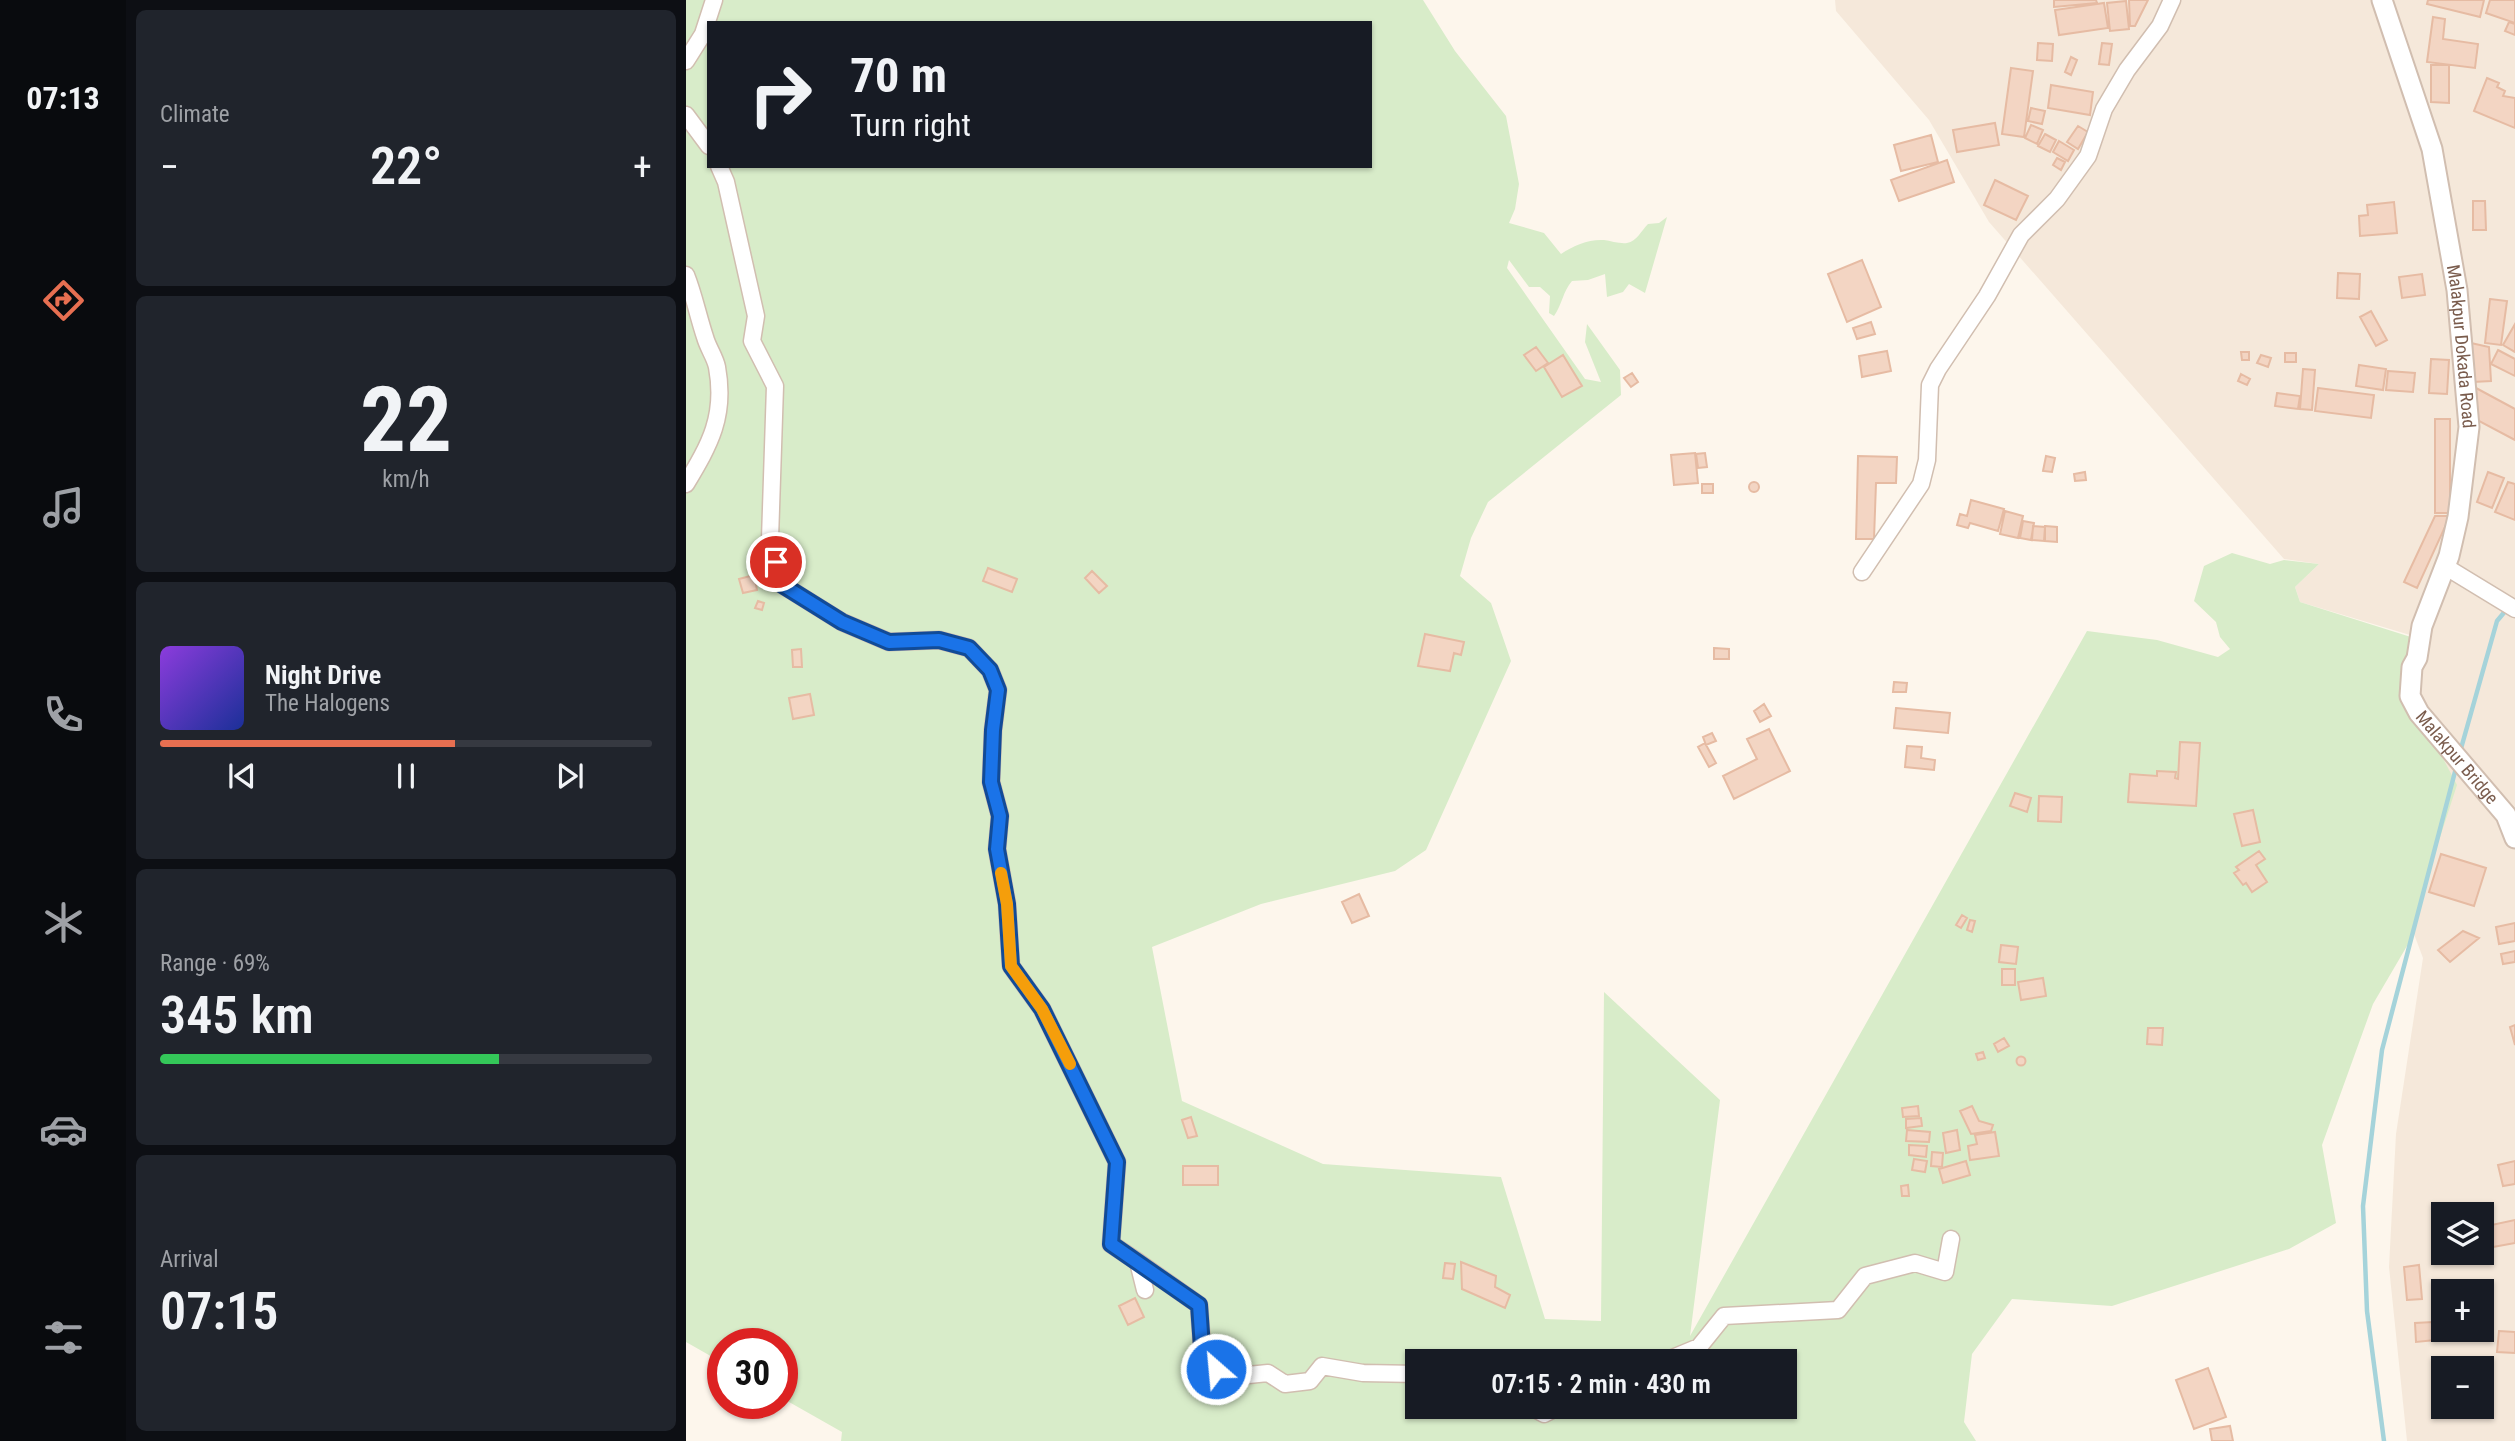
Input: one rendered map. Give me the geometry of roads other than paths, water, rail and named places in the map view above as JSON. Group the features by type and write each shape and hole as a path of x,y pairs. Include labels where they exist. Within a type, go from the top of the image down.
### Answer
{"street":[{"path":"686,61 703,33 714,0"},
{"path":"1862,572 1921,484 1927,460 1930,385 1938,369 1987,296 2021,235 2057,199 2088,156 2104,109 2127,70 2160,26 2172,0"},
{"name":"Malakpur Dokada Road","path":"2382,0 2432,149 2457,290 2469,427 2458,517 2446,567 2422,626 2417,658 2412,667 2410,696"},
{"path":"686,115 707,143"},
{"path":"720,168 726,182 756,316 752,341 775,386 771,539 781,584 842,622 889,642 939,640 969,648 990,670 998,690 991,782 1000,816 997,849 1007,904 1011,966 1042,1009 1117,1162 1111,1244 1199,1305 1203,1361 1228,1377 1268,1373 1285,1384 1310,1381 1322,1366 1363,1373 1405,1374"},
{"path":"686,275 706,341 717,365 719,388 718,420 710,443 686,484"},
{"path":"2446,567 2515,609"},
{"name":"Malakpur Bridge","path":"2410,696 2419,713 2506,815 2515,838"},
{"path":"1694,1349 1699,1347 1724,1316 1838,1310 1865,1276 1915,1263 1945,1272 1951,1239"},
{"path":"1138,1262 1145,1290"}],"waterway":[{"path":"2460,752 2497,621 2507,609"},
{"path":"2384,1441 2367,1311 2363,1206 2382,1050 2456,768"}]}
